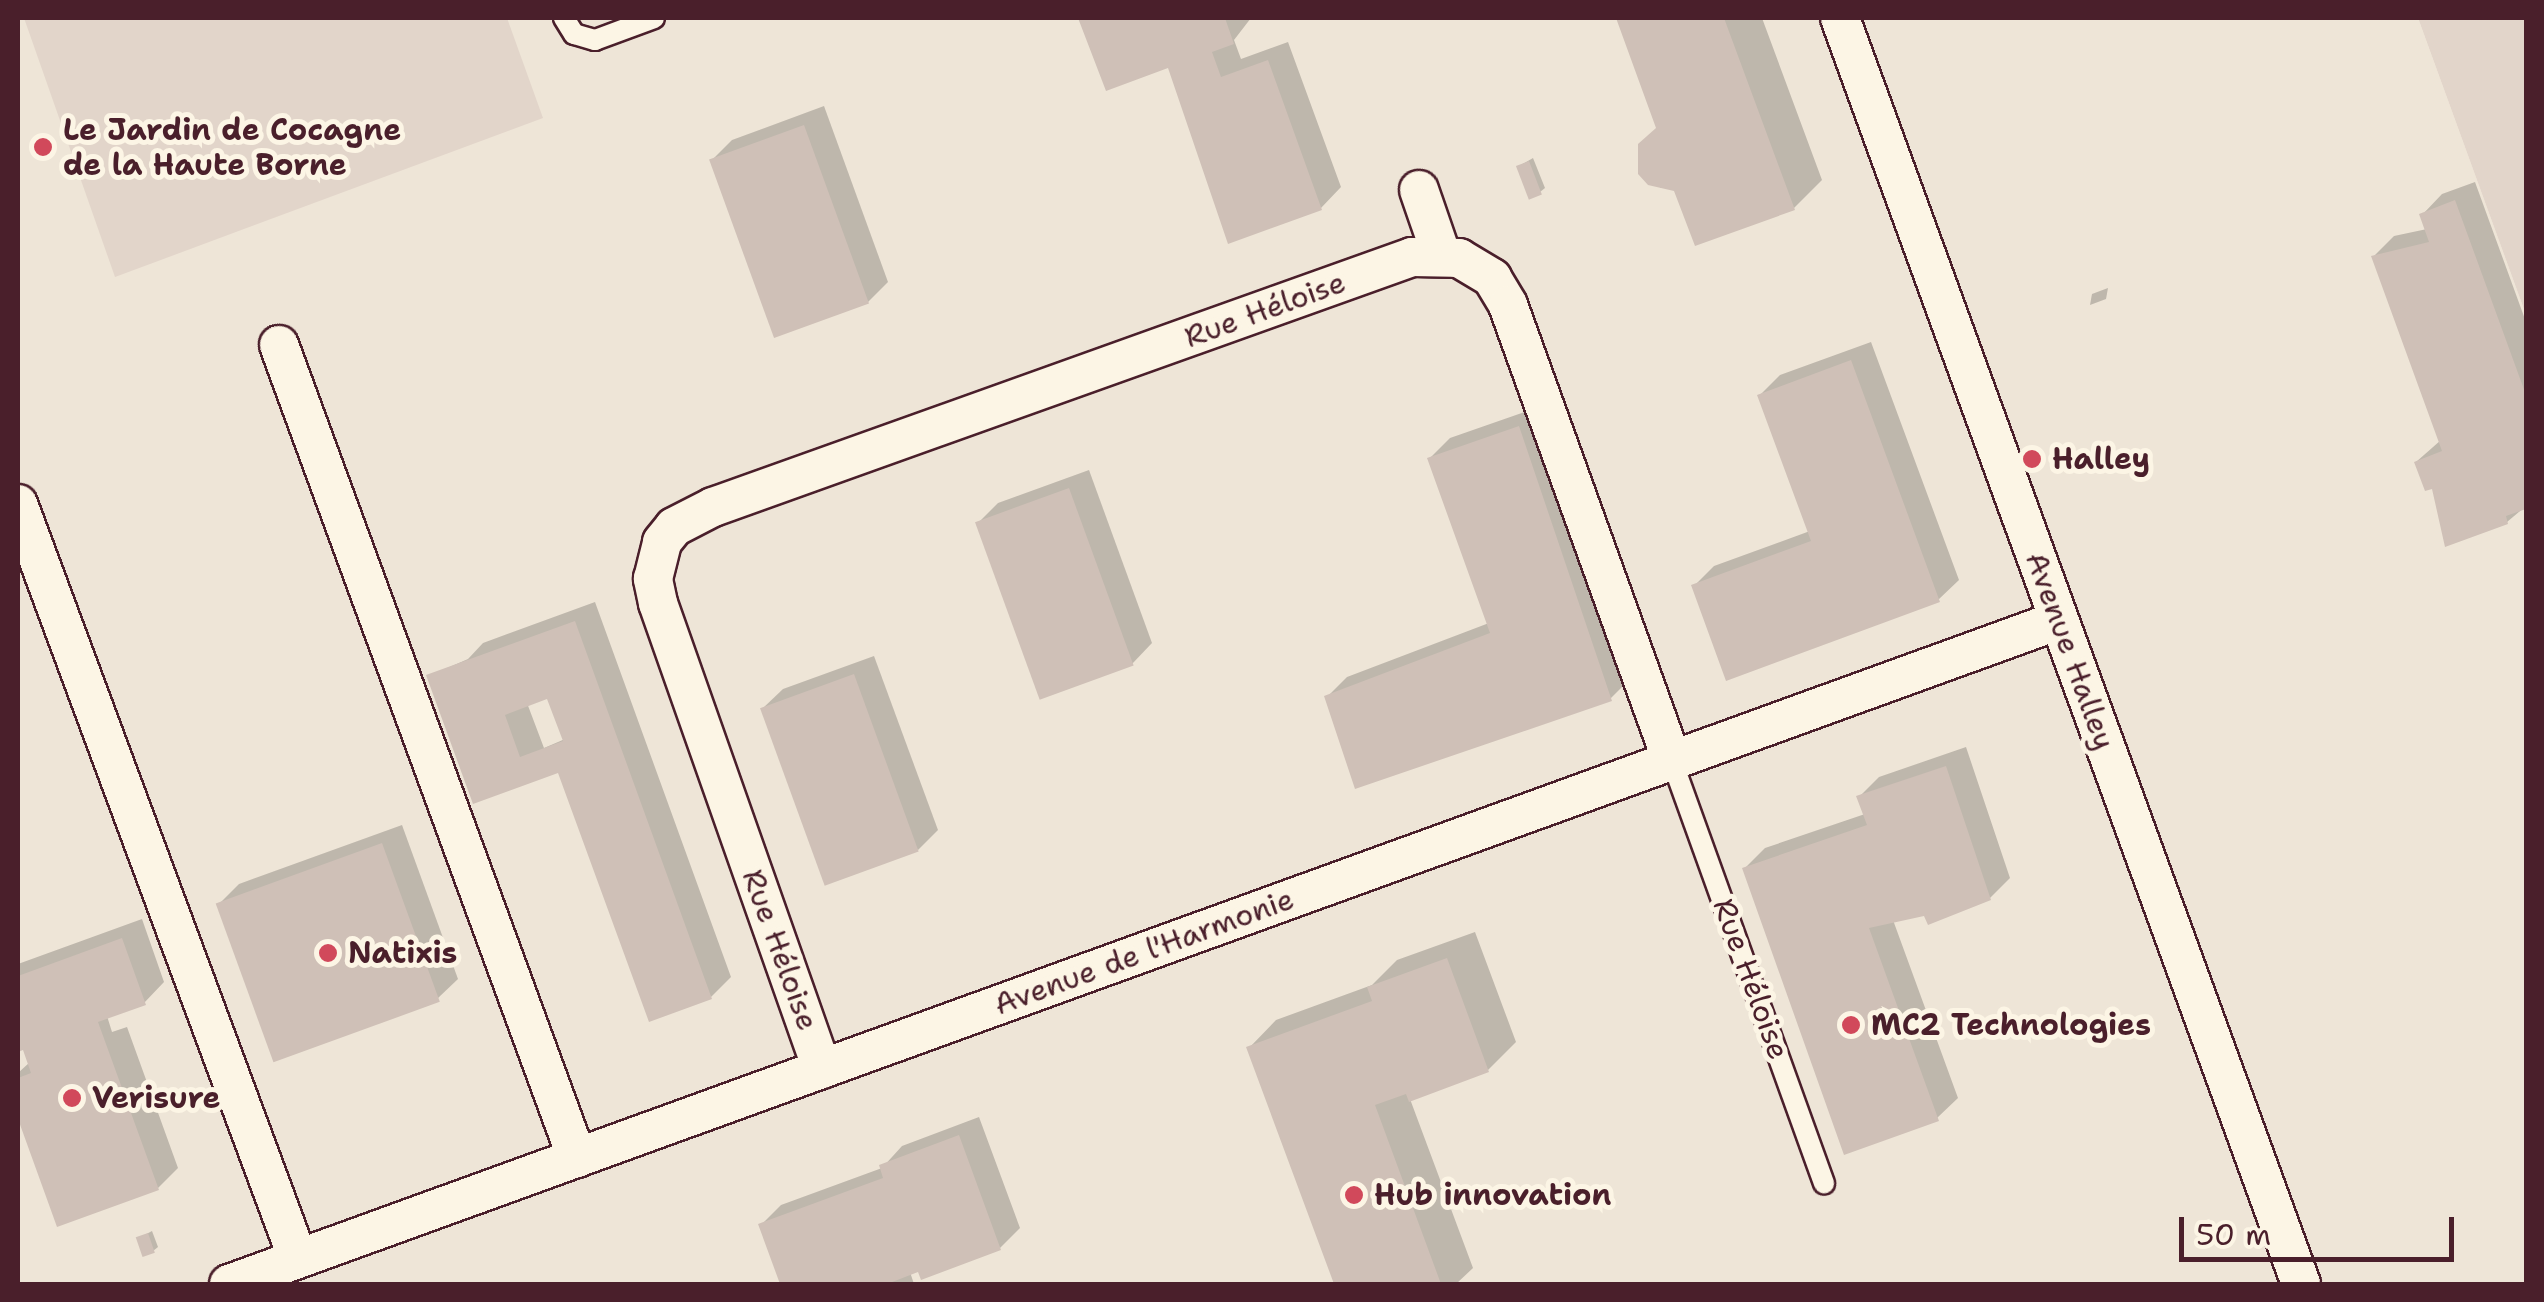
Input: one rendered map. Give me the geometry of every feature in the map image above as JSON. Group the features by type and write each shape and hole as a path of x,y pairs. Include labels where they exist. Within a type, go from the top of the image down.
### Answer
{"street":[{"name":"Avenue Halley","path":"1840,18 2301,1284"},
{"path":"1420,190 1441,254"},
{"name":"Rue Héloise","path":"822,1070 661,614 653,578 662,542 674,528 713,508 1412,257 1441,254 1492,278 1508,305 1672,760"},
{"path":"279,344 577,1158"},
{"path":"18,504 298,1259"},
{"name":"Avenue de l'Harmonie","path":"229,1284 2059,620"}],"lane":[{"path":"564,18 574,34 595,40 654,18"},
{"name":"Rue Héloise","path":"1672,760 1824,1183"}],"shaded area":[{"path":"18,18 2418,18 2526,315 2526,1284 18,1284"},
{"path":"24,18 507,18 543,118 115,277"},
{"path":"2418,18 2526,18 2526,315"}],"building":[{"path":"1078,18 1225,18 1234,44 1212,52 1221,77 1268,60 1322,210 1228,244 1168,68 1106,91"},
{"path":"1616,18 1724,18 1795,210 1695,246 1674,191 1648,185 1638,174 1638,144 1656,128"},
{"path":"804,125 869,304 774,338 709,160"},
{"path":"1529,161 1542,195 1529,200 1516,166"},
{"path":"2455,200 2526,395 2526,509 2506,516 2508,524 2445,547 2432,489 2425,491 2414,462 2442,451 2371,256 2429,242 2419,214"},
{"path":"1851,360 1940,602 1726,681 1691,585 1811,541 1757,395"},
{"path":"1519,426 1612,701 1355,789 1324,696 1490,633 1427,458"},
{"path":"1069,488 1134,666 1040,700 975,522"},
{"path":"575,621 712,999 649,1022 558,773 473,804 426,675","holes":["547,699 563,741 520,757 505,715"]},
{"path":"854,674 919,852 825,886 760,708"},
{"name":"MC2 Technologies","path":"1946,766 1991,900 1928,925 1924,916 1869,928 1939,1121 1844,1155 1742,868 1867,825 1856,796"},
{"name":"Natixis","path":"382,843 440,1002 273,1062 216,904"},
{"name":"Verisure","path":"122,938 146,1005 98,1022 159,1190 57,1227 18,1119 18,1078 31,1073 23,1050 18,1052 18,976"},
{"name":"Hub innovation","path":"1447,958 1489,1072 1409,1102 1406,1094 1375,1105 1441,1284 1334,1284 1246,1047 1372,1001 1367,987"},
{"path":"959,1135 1001,1250 921,1280 918,1272 887,1284 780,1284 758,1224 883,1178 879,1165"},
{"path":"148,1233 155,1253 143,1257 136,1237"}],"place":[{"name":"Le Jardin de Cocagne de la Haute Borne","path":"43,147"},
{"name":"Halley","path":"2032,459"},
{"name":"Natixis","path":"328,953"},
{"name":"MC2 Technologies","path":"1851,1025"},
{"name":"Verisure","path":"72,1098"},
{"name":"Hub innovation","path":"1354,1195"}]}
